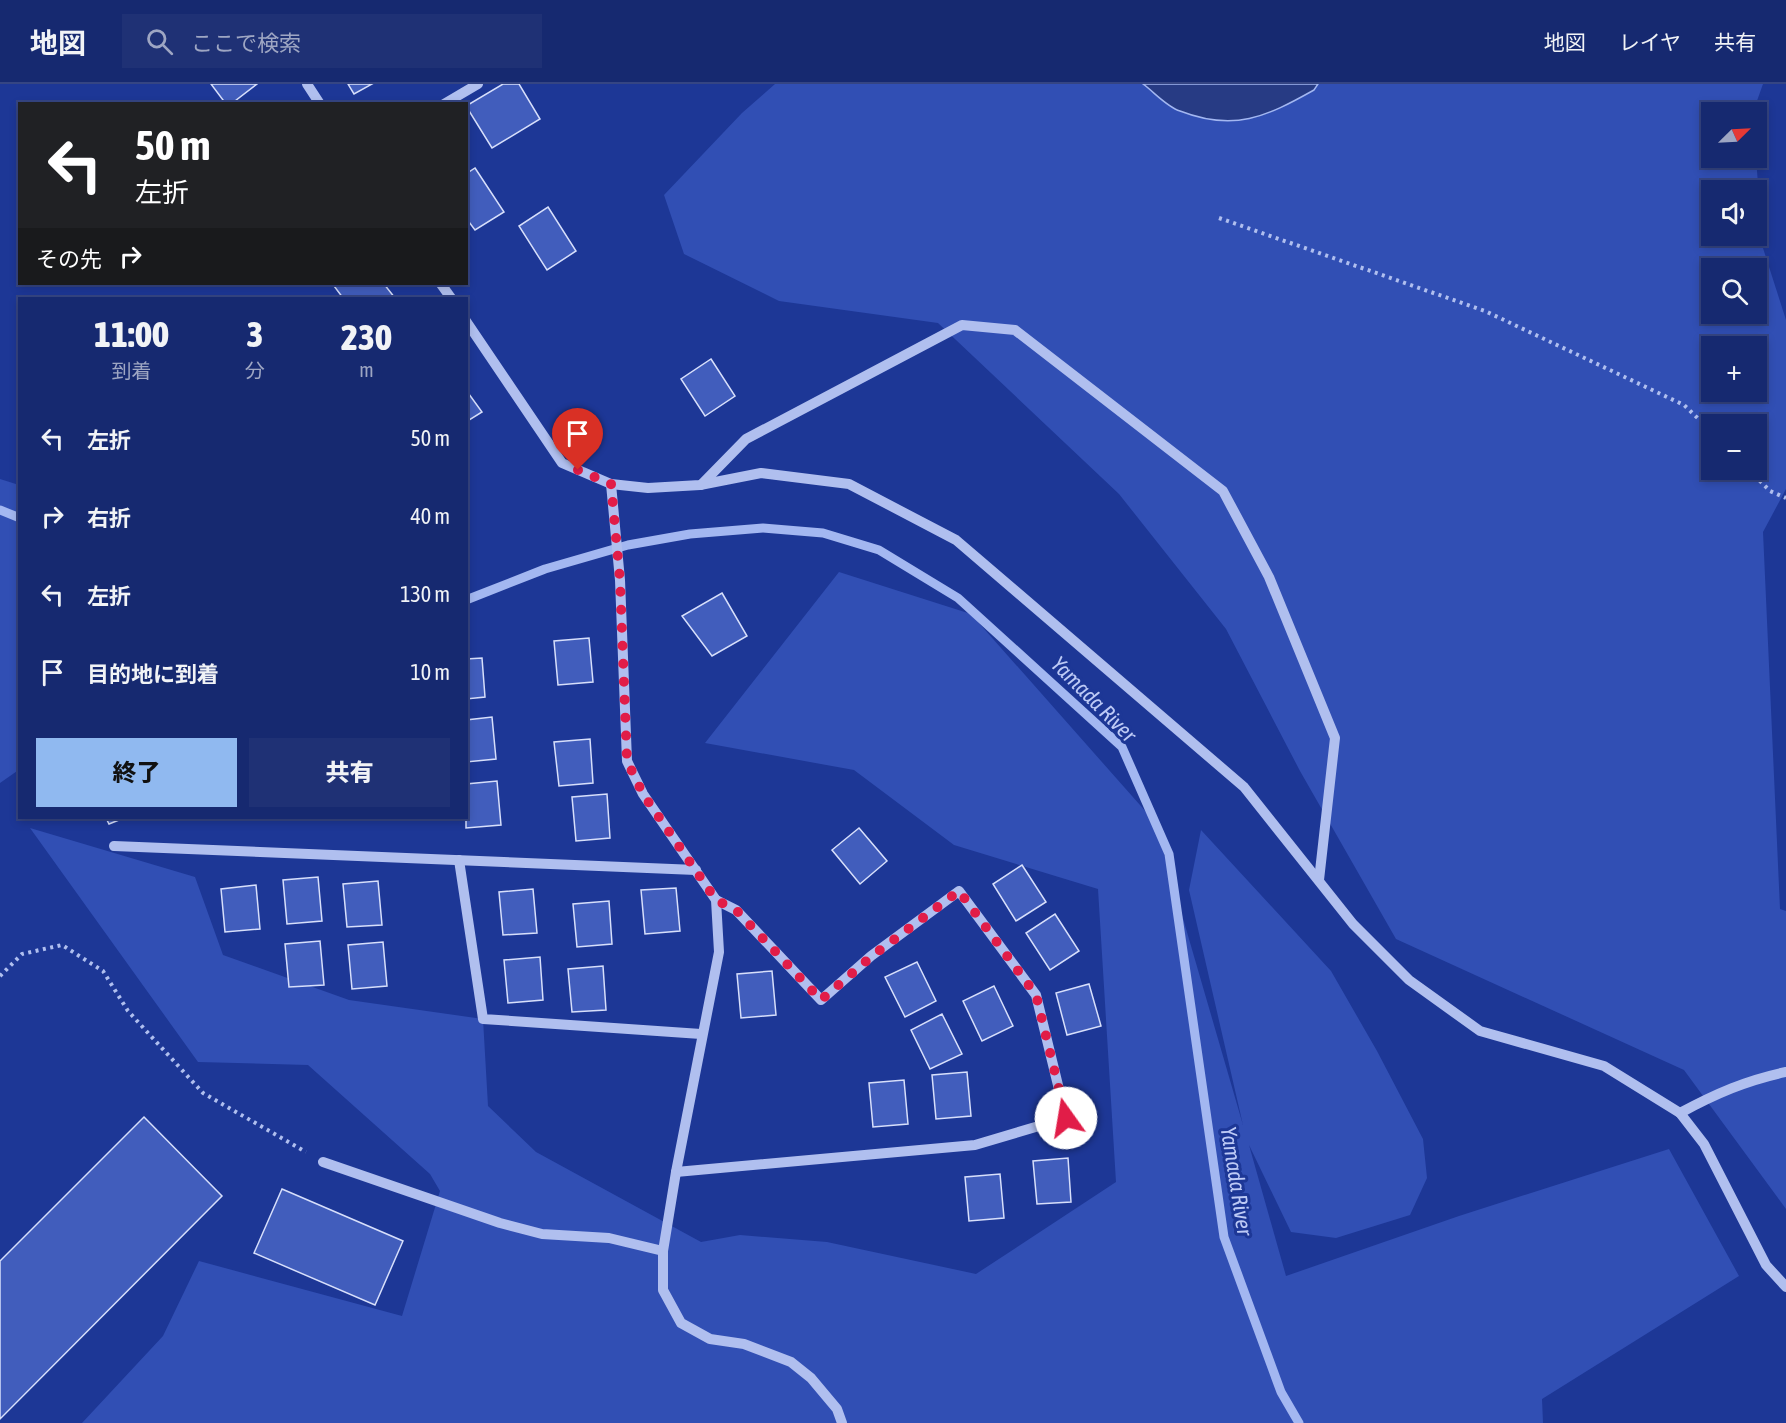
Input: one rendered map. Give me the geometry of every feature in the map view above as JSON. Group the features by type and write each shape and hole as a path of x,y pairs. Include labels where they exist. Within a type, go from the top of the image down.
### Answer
{"street":[{"path":"307,84 319,102"},
{"path":"447,102 478,84"},
{"path":"468,324 562,463 611,484 648,488 700,485 760,473 849,484 956,540 1244,787 1353,924 1409,980 1480,1031 1604,1066 1680,1113 1704,1144 1766,1265 1786,1287"},
{"path":"700,485 746,439 962,325 1015,330 1223,491 1269,577 1335,738 1319,880"},
{"path":"611,484 620,580 627,761 643,794 716,900 736,910 821,1000 872,956 959,891 1036,995 1066,1118 975,1145 676,1172"},
{"path":"114,846 696,870"},
{"path":"459,860 483,1019 701,1034"},
{"path":"716,900 719,952 701,1034 676,1172 663,1251 663,1290 681,1323 711,1339 744,1344 791,1362 811,1378 837,1409 842,1423"},
{"path":"1680,1113 1718,1092 1754,1079 1786,1072"},
{"path":"323,1162 500,1223 542,1234 609,1238 663,1251"}],"path":[{"path":"1219,218 1485,311 1684,405 1701,421"},
{"path":"1759,480 1770,491 1786,498"},
{"path":"0,976 22,954 62,945 103,971 128,1011 203,1093 323,1162"}],"shaded area":[{"path":"775,84 1763,84 1757,102 1701,102 1701,168 1757,168 1758,180 1701,180 1701,246 1763,246 1766,258 1701,258 1701,324 1767,324 1767,261 1786,320 1786,489 1763,532 1780,909 1786,911 1786,1209 1684,1070 1396,939 1300,771 1226,629 1119,494 938,323 779,301 684,254 664,195 742,113"},
{"path":"1143,84 1318,84 1314,90 1280,108 1233,121 1199,117 1175,109"},
{"path":"0,479 18,485 18,770 0,783"},
{"path":"839,572 971,614 1155,822 1243,1125 1189,890 1201,830 1331,971 1377,1051 1423,1139 1427,1178 1410,1215 1336,1238 1291,1232 1249,1145 1286,1276 1459,1216 1669,1149 1739,1276 1542,1399 1543,1423 82,1423 163,1336 199,1261 402,1316 440,1191 430,1174 308,1065 198,1062 30,828 195,877 223,955 349,1000 483,1019 488,1106 536,1152 701,1242 740,1235 827,1242 976,1274 1116,1182 1098,889 954,845 854,770 705,743"}],"building":[{"path":"211,84 257,84 234,102 224,102"},
{"path":"348,84 372,84 354,94"},
{"path":"503,84 519,84 540,119 492,148 468,109 468,105"},
{"path":"475,168 504,212 475,230 468,221 468,173"},
{"path":"548,207 576,251 547,270 519,226"},
{"path":"385,285 394,297 342,297 334,286"},
{"path":"711,359 735,396 705,416 681,379"},
{"path":"468,393 482,412 468,421"},
{"path":"722,593 747,636 712,656 682,616"},
{"path":"589,638 593,682 558,685 554,641"},
{"path":"482,658 485,697 468,699 468,659"},
{"path":"492,717 496,759 468,762 468,720"},
{"path":"590,739 593,783 559,786 554,742"},
{"path":"497,781 501,825 466,828 468,784"},
{"path":"607,794 610,838 576,841 572,797"},
{"path":"106,819 122,819 109,824"},
{"path":"859,828 887,861 860,884 832,850"},
{"path":"1022,865 1046,902 1016,921 993,884"},
{"path":"318,877 322,921 287,924 283,880"},
{"path":"378,881 382,925 347,927 343,884"},
{"path":"256,885 260,929 225,932 221,889"},
{"path":"676,888 680,931 645,934 641,890"},
{"path":"533,889 537,933 503,935 499,892"},
{"path":"609,901 612,944 577,947 573,904"},
{"path":"1055,914 1079,951 1050,970 1026,933"},
{"path":"320,941 324,985 289,987 285,944"},
{"path":"383,942 387,986 352,989 348,945"},
{"path":"540,957 543,1000 508,1003 504,960"},
{"path":"917,962 936,1001 905,1017 885,977"},
{"path":"603,966 606,1010 572,1012 568,969"},
{"path":"772,971 776,1015 741,1018 737,974"},
{"path":"1089,984 1101,1026 1067,1035 1056,993"},
{"path":"994,986 1013,1026 982,1041 963,1001"},
{"path":"942,1014 962,1054 930,1069 911,1030"},
{"path":"967,1072 971,1116 936,1119 932,1075"},
{"path":"904,1080 908,1124 873,1127 869,1083"},
{"path":"144,1117 222,1196 0,1419 0,1261"},
{"path":"1068,1158 1071,1202 1037,1204 1033,1161"},
{"path":"1000,1174 1004,1218 969,1221 965,1177"},
{"path":"282,1189 403,1241 375,1305 254,1253"}],"waterway":[{"name":"Yamada River","path":"0,510 18,517"},
{"name":"Yamada River","path":"468,599 545,569 628,545 690,534 763,528 823,533 879,550 958,598 1122,747 1169,854 1224,1237 1281,1392 1299,1423"}],"route":[{"path":"578,470 611,484 620,580 627,761 643,794 716,900 736,910 821,1000 872,956 959,891 1036,995 1066,1118"}]}
